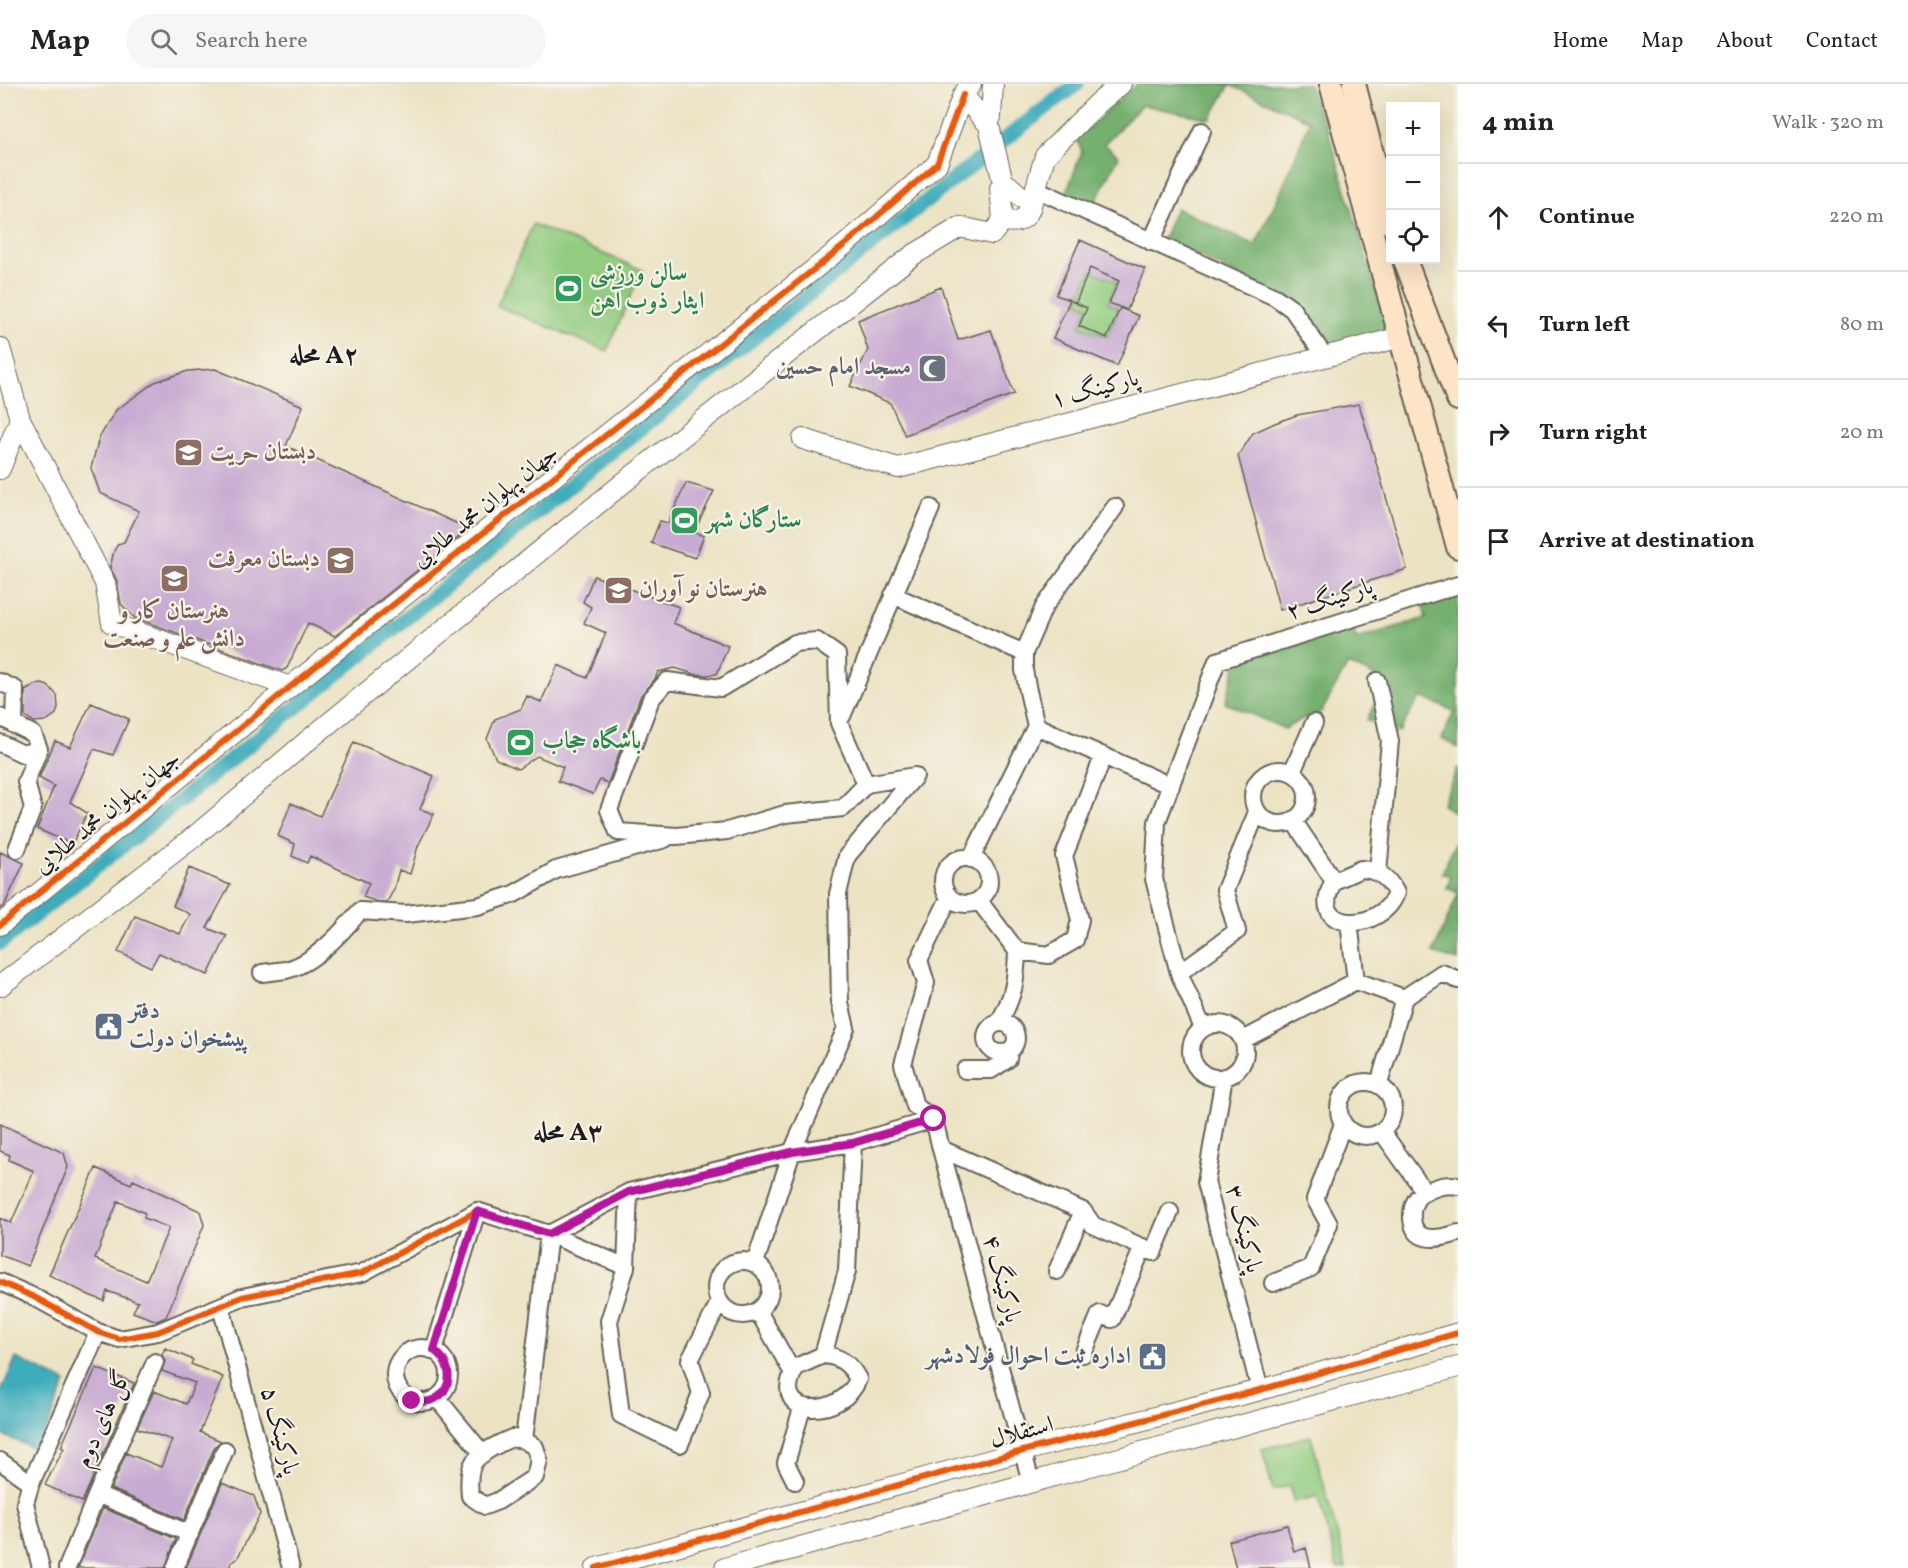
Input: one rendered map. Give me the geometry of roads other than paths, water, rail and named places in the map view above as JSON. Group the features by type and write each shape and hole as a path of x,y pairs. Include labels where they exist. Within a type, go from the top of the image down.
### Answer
{"main road":[{"path":"1331,84 1458,547"},
{"path":"1354,84 1387,210"},
{"path":"1407,264 1458,399"}],"street":[{"path":"967,90 983,119 991,117 994,84"},
{"path":"1003,220 1016,222 1022,220 1030,211 1045,156 1097,104 1121,84"},
{"name":"جهان پهلوان محمد طلایی","path":"0,925 290,687 847,243 937,164 967,90"},
{"path":"987,118 1004,186"},
{"path":"1151,242 1202,131"},
{"path":"0,986 195,836 311,738 622,484 913,255 960,227 992,234 1003,220 1000,188 1004,186 1008,185 1151,242 1275,297 1292,309 1325,357"},
{"name":"پارکینگ ۱","path":"803,439 898,468 1401,337"},
{"path":"0,348 6,394 105,583 111,623 290,687"},
{"path":"0,469 20,419"},
{"path":"971,859 1036,726 1026,681 1024,654 1044,607 1115,507"},
{"path":"839,723 931,508"},
{"name":"پارکینگ ۲","path":"1171,786 1217,661 1458,585"},
{"path":"893,595 1024,654"},
{"path":"755,1263 792,1152 846,1028 840,1004 838,894 847,856 915,776 866,784 843,808 785,813 727,831 677,836 618,832 609,810 651,699 667,681 721,687 795,643 817,641 837,655 839,723 866,784"},
{"path":"1377,681 1390,741 1378,873"},
{"path":"0,682 15,689 7,721 33,734 39,749 26,782 33,808 17,849"},
{"path":"1292,772 1314,723"},
{"path":"1036,726 1171,786 1157,822 1154,879 1179,973 1203,1028"},
{"path":"0,743 23,754 39,749"},
{"path":"1017,951 1049,955 1075,940 1080,920 1064,856 1103,757"},
{"path":"1284,769 1292,772 1305,785 1307,794 1303,811 1293,820 1280,824 1271,823 1257,812 1253,803 1252,794 1255,786 1259,778 1266,773 1284,769"},
{"path":"1179,973 1237,931 1225,890 1257,812"},
{"path":"1293,820 1334,881"},
{"path":"262,973 288,969 317,954 340,934 360,911 406,914 478,906 514,894 556,870 677,836"},
{"path":"971,859 984,867 989,880 985,895 979,901 964,905 949,898 942,884 946,870 957,860 971,859"},
{"path":"1361,869 1370,869 1378,873 1387,879 1396,893 1389,908 1370,919 1340,922 1334,918 1328,909 1328,893 1334,881 1361,869"},
{"path":"934,1119 915,1106 903,1064 926,983 919,960 949,898"},
{"path":"979,901 1017,951 1016,981 1009,1005 999,1022 987,1030 985,1040 994,1052 1009,1051"},
{"path":"1348,922 1356,981"},
{"path":"1378,1084 1404,998 1443,973 1458,980"},
{"path":"1243,1040 1356,981 1404,998"},
{"path":"965,1070 991,1070 1008,1059 1009,1051 1015,1043 1015,1033 1009,1025 999,1022"},
{"path":"1221,1023 1230,1026 1243,1040 1244,1058 1240,1067 1233,1074 1215,1078 1207,1076 1200,1072 1191,1058 1190,1050 1196,1034 1211,1024 1221,1023"},
{"name":"پارکینگ ۳","path":"1224,1077 1206,1182 1260,1390"},
{"path":"1273,1283 1311,1268 1329,1224 1315,1199 1343,1124 1339,1108 1344,1093 1351,1086 1370,1081 1386,1090 1392,1098 1393,1116 1389,1125 1382,1132 1373,1136 1364,1136 1355,1134 1343,1124"},
{"path":"549,1234 629,1192 792,1152 853,1143 934,1119"},
{"name":"پارکینگ ۴","path":"934,1119 1031,1482"},
{"path":"1382,1132 1425,1192"},
{"path":"823,1355 847,1271 853,1143"},
{"path":"941,1149 1083,1210 1093,1225 1153,1252 1170,1212"},
{"path":"1458,1186 1446,1184 1425,1192 1419,1196 1413,1208 1413,1225 1419,1234 1434,1238 1458,1233"},
{"path":"629,1192 626,1267 609,1322 621,1415 680,1444 701,1393 690,1360 720,1303"},
{"path":"1057,1271 1083,1210"},
{"path":"0,1282 34,1297 98,1332 119,1339 158,1332 242,1297 362,1273 477,1211 549,1234 626,1267"},
{"path":"434,1350 477,1211"},
{"path":"524,1440 549,1234"},
{"path":"1083,1354 1100,1314 1112,1319 1143,1247"},
{"path":"736,1261 755,1263 768,1277 769,1296 758,1311 749,1315 732,1314 720,1303 715,1287 721,1272 736,1261"},
{"name":"پارکینگ ۵","path":"220,1307 291,1568"},
{"path":"758,1311 793,1373"},
{"path":"41,1568 25,1503 31,1483 98,1332"},
{"name":"استقلال","path":"596,1568 1023,1451 1260,1390 1458,1333"},
{"path":"417,1348 434,1350 447,1364 448,1383 444,1391 437,1398 421,1403 404,1396 395,1382 397,1364 409,1351 417,1348"},
{"path":"823,1355 841,1359 849,1365 858,1379 850,1394 832,1405 802,1408 795,1404 790,1396 790,1379 796,1367 801,1363 823,1355"},
{"name":"گل های دوم","path":"67,1568 155,1362"},
{"name":"استقلال","path":"725,1568 1031,1482 1458,1367"},
{"path":"437,1398 483,1454"},
{"path":"795,1481 786,1463 802,1408"},
{"path":"512,1438 524,1440 535,1447 539,1460 535,1477 498,1502 485,1506 470,1496 469,1483 474,1462 483,1454 499,1443 512,1438"},
{"path":"175,1568 225,1450"},
{"path":"0,1461 31,1483"},
{"path":"97,1494 190,1534"}],"water":[{"path":"16,1358 66,1382 38,1450 0,1434 0,1394"}],"waterway":[{"path":"0,943 794,306 1077,84"}],"place":[{"name":"سالن ورزشی ایثار ذوب آهن","path":"569,288"},
{"name":"مسجد امام حسین","path":"932,368"},
{"name":"دبستان حریت","path":"189,453"},
{"name":"ستارگان شهر","path":"685,521"},
{"name":"دبستان معرفت","path":"341,560"},
{"name":"هنرستان کار و دانش علم و صنعت","path":"174,579"},
{"name":"هنرستان نو آوران","path":"618,590"},
{"name":"باشگاه حجاب","path":"521,742"},
{"name":"دفتر پیشخوان دولت","path":"108,1026"},
{"name":"اداره ثبت احوال فولادشهر","path":"1152,1357"}],"district":[{"name":"محله A۲","path":"324,356"},
{"name":"محله A۳","path":"568,1133"}]}
